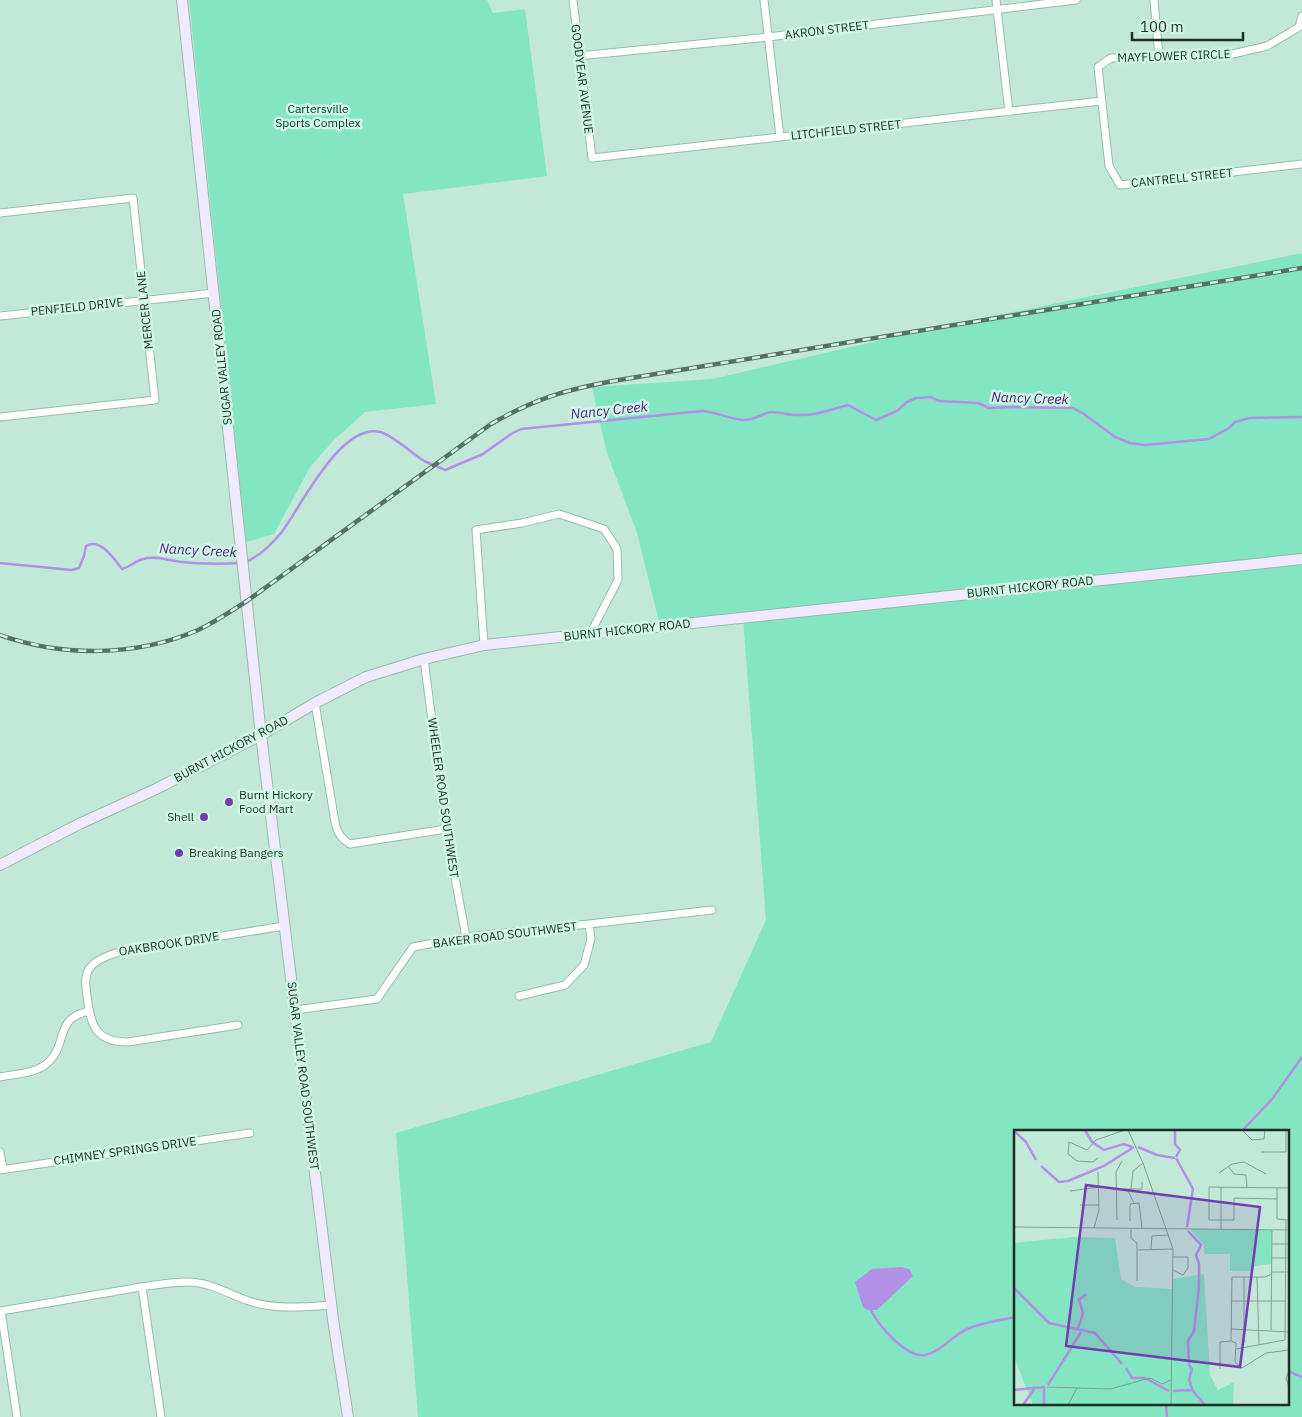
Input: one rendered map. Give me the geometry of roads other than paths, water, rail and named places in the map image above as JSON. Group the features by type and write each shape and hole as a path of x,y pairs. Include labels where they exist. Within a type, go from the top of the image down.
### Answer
{"street":[{"name":"SUGAR VALLEY ROAD","path":"182,0 261,735"},
{"name":"GOODYEAR AVENUE","path":"573,0 578,56 592,158"},
{"path":"764,0 780,137"},
{"path":"996,0 1009,112"},
{"name":"AKRON STREET","path":"578,56 768,37 1076,0"},
{"path":"1154,0 1159,57"},
{"name":"MAYFLOWER CIRCLE","path":"1100,101 1098,67 1111,58 1224,56 1267,46 1299,27 1302,20"},
{"name":"LITCHFIELD STREET","path":"592,158 1100,101"},
{"name":"CANTRELL STREET","path":"1100,101 1109,166 1120,185 1302,164"},
{"name":"MERCER LANE","path":"0,213 133,198 155,400 0,417"},
{"name":"PENFIELD DRIVE","path":"0,316 214,294"},
{"path":"484,645 476,530 522,523 558,514 604,529 617,549 618,580 590,634"},
{"name":"BURNT HICKORY ROAD","path":"0,865 79,824 156,789 261,735 315,703 366,677 424,659 484,645 1302,559"},
{"name":"WHEELER ROAD SOUTHWEST","path":"424,659 446,829 466,937"},
{"path":"315,703 337,830 340,837 350,844 446,829"},
{"name":"SUGAR VALLEY ROAD SOUTHWEST","path":"261,735 332,1305 348,1417"},
{"name":"BAKER ROAD SOUTHWEST","path":"296,1010 378,999 413,947 466,937 712,910"},
{"path":"519,996 565,985 584,965 591,939 589,924"},
{"name":"OAKBROOK DRIVE","path":"238,1025 118,1042 103,1036 91,1021 85,983 88,971 92,965 104,957 116,953 284,926"},
{"path":"0,1077 36,1070 46,1064 57,1052 68,1022 77,1014 90,1011"},
{"name":"CHIMNEY SPRINGS DRIVE","path":"1,1170 250,1133"},
{"path":"0,1152 1,1170"},
{"path":"17,1417 1,1311 142,1287 187,1282 215,1287 249,1301 268,1306 296,1308 332,1305"},
{"path":"142,1287 161,1417"}],"waterway":[{"name":"Nancy Creek","path":"246,562 265,550 281,533 323,469 336,453 350,440 365,433 380,432 385,434 424,461 445,470 483,454 521,429 702,411 747,420 769,412 809,415 848,405 876,420 897,411 907,402 916,398 931,397 939,401 978,403 989,408 1073,408 1115,437 1130,443 1145,445 1209,439 1229,428 1235,422 1250,418 1302,417"},
{"name":"Nancy Creek","path":"0,563 71,570 79,568 86,546 91,544 96,544 106,550 122,569 148,558 196,563 241,563"},
{"path":"1243,1130 1273,1098 1302,1057"},
{"path":"871,1310 886,1332 901,1346 918,1355 925,1355 936,1351 967,1329 985,1323 1014,1317"},
{"path":"1290,1372 1302,1377"},
{"path":"1166,1404 1167,1417"}],"railway":[{"path":"0,635 49,647 99,651 150,645 198,630 247,601 491,424 523,407 568,391 619,380 1302,268"}],"place":[{"name":"Burnt Hickory Food Mart","path":"229,802"},
{"name":"Shell","path":"204,817"},
{"name":"Breaking Bangers","path":"179,853"}],"park label":[{"name":"Cartersville Sports Complex","path":"318,116"}]}
